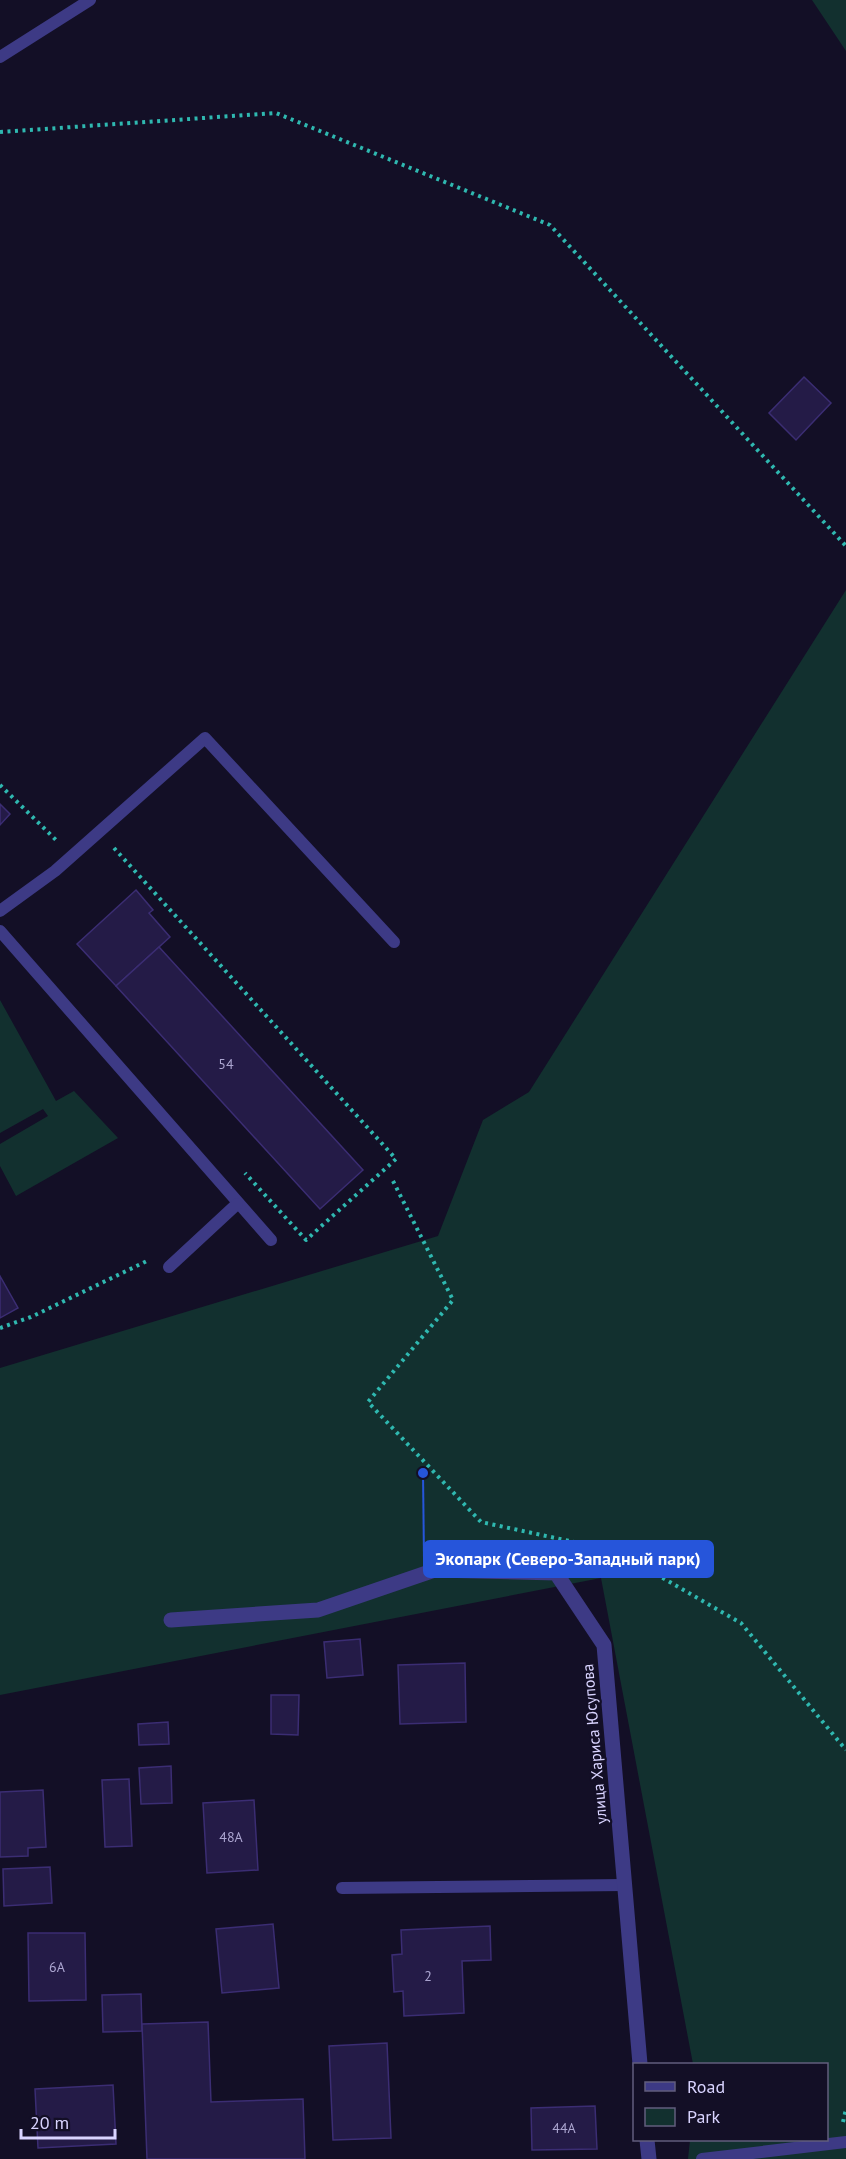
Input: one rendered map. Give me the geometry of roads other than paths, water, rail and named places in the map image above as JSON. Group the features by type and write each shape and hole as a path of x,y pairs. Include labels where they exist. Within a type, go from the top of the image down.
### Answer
{"street":[{"name":"улица Хариса Юсупова","path":"171,1620 318,1610 435,1570 556,1573 604,1645 640,2063"},
{"path":"647,2141 649,2159"}],"lane":[{"path":"0,57 90,0"},
{"path":"0,911 72,855 205,738 394,942"},
{"path":"0,931 237,1204 271,1240"},
{"path":"169,1267 237,1204"},
{"path":"342,1888 624,1885"},
{"path":"702,2159 846,2142"}],"place":[{"name":"Экопарк (Северо-Западный парк)","path":"423,1473"}]}
